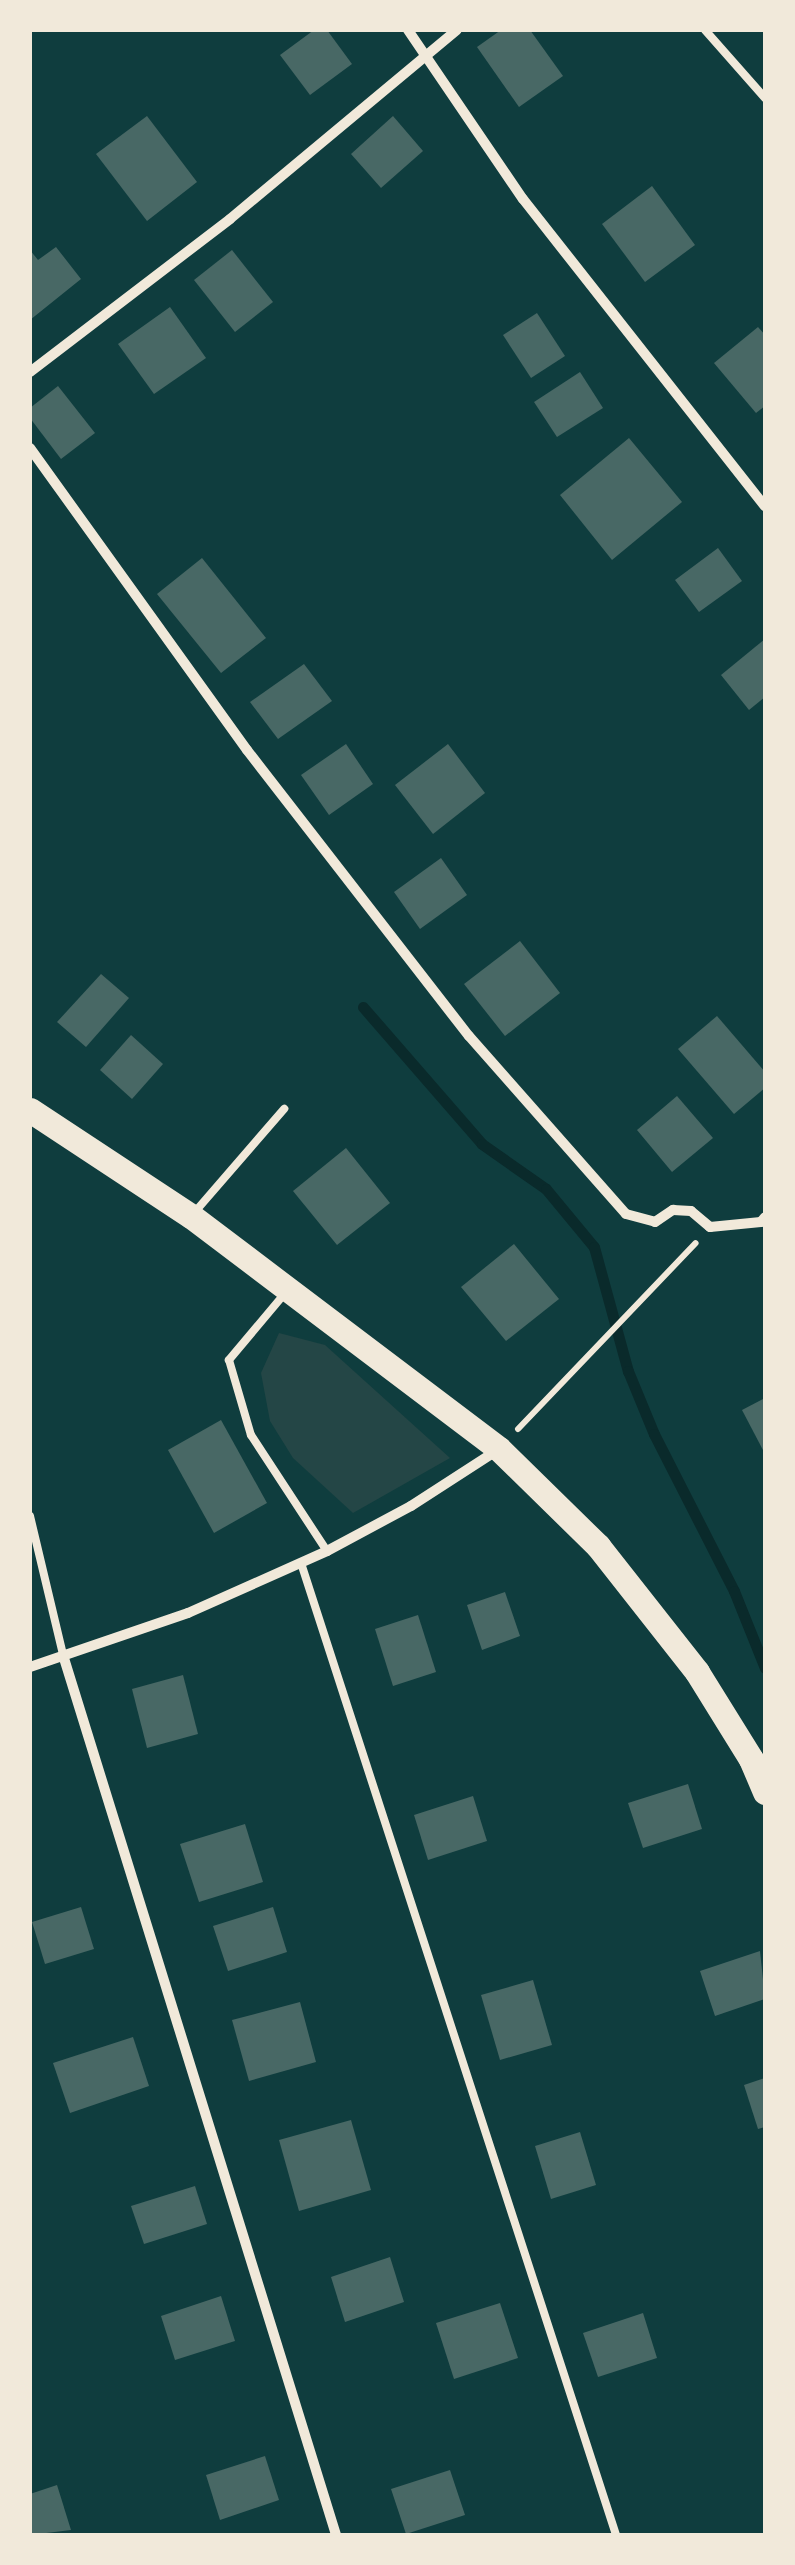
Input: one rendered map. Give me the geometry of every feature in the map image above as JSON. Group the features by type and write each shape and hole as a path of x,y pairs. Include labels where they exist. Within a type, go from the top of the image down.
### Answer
{"main road":[{"path":"30,1110 191,1216 499,1448 598,1546 696,1672 752,1759 765,1792"}],"street":[{"path":"408,30 523,199 765,506"},
{"path":"30,372 230,219 458,30"},
{"path":"30,448 247,750 468,1036 626,1214 656,1222 673,1210 691,1211 710,1227 760,1222 765,1217"},
{"path":"30,1667 188,1613 326,1551 412,1506 499,1448"},
{"path":"63,1656 336,2535"}],"lane":[{"path":"705,30 765,98"},
{"path":"191,1216 284,1109"},
{"path":"288,1289 229,1360 251,1435 326,1551"},
{"path":"30,1516 63,1656"},
{"path":"302,1562 616,2535"}],"path":[{"path":"499,1448 710,1227"}],"shaded area":[{"path":"279,1333 325,1345 450,1458 353,1513 293,1458 270,1421 261,1373"}],"building":[{"path":"314,30 327,30 352,64 310,95 280,55"},
{"path":"501,30 530,30 563,76 519,107 477,47"},
{"path":"147,116 197,182 147,221 96,154"},
{"path":"393,116 423,151 381,188 351,154"},
{"path":"652,186 695,245 645,282 602,224"},
{"path":"56,247 81,279 30,320 30,250 38,260"},
{"path":"232,250 273,302 235,332 194,280"},
{"path":"170,307 206,358 154,394 118,344"},
{"path":"537,313 565,356 531,378 503,335"},
{"path":"758,327 765,335 765,406 756,413 714,363"},
{"path":"580,372 603,408 557,437 534,402"},
{"path":"58,386 95,433 61,459 30,418 30,408"},
{"path":"629,438 682,502 612,560 560,495"},
{"path":"718,548 742,581 699,612 675,580"},
{"path":"202,558 266,638 221,673 157,594"},
{"path":"765,639 765,697 749,710 721,675"},
{"path":"304,664 332,701 278,739 250,702"},
{"path":"346,744 373,784 329,815 301,775"},
{"path":"448,744 485,793 433,834 395,785"},
{"path":"441,858 467,895 420,929 394,892"},
{"path":"520,941 560,993 505,1036 464,984"},
{"path":"101,974 129,998 86,1047 57,1022"},
{"path":"717,1016 765,1072 765,1088 734,1114 678,1049"},
{"path":"131,1035 163,1064 132,1099 100,1070"},
{"path":"677,1096 713,1138 672,1172 637,1130"},
{"path":"346,1148 390,1203 337,1245 293,1191"},
{"path":"514,1244 559,1299 506,1341 461,1287"},
{"path":"765,1398 765,1454 742,1410"},
{"path":"221,1420 267,1503 214,1533 168,1450"},
{"path":"505,1592 520,1636 482,1650 467,1605"},
{"path":"418,1615 436,1672 393,1686 375,1629"},
{"path":"183,1675 198,1734 147,1748 132,1689"},
{"path":"688,1784 702,1829 643,1848 628,1803"},
{"path":"473,1796 487,1841 428,1860 414,1815"},
{"path":"245,1824 263,1882 199,1902 180,1844"},
{"path":"81,1907 94,1949 45,1964 32,1922"},
{"path":"273,1907 287,1952 228,1971 213,1926"},
{"path":"760,1951 765,1999 715,2016 700,1971"},
{"path":"533,1980 552,2045 500,2060 481,1995"},
{"path":"300,2002 316,2062 249,2081 232,2020"},
{"path":"133,2037 149,2086 70,2113 53,2063"},
{"path":"765,2078 765,2127 758,2129 744,2085"},
{"path":"351,2120 371,2190 299,2211 279,2140"},
{"path":"580,2132 596,2185 551,2199 535,2146"},
{"path":"195,2186 207,2224 144,2244 131,2206"},
{"path":"390,2257 404,2302 345,2322 331,2277"},
{"path":"221,2296 235,2341 175,2360 161,2316"},
{"path":"500,2303 518,2358 454,2379 436,2323"},
{"path":"643,2313 657,2358 598,2377 583,2333"},
{"path":"265,2456 279,2500 220,2520 206,2475"},
{"path":"450,2470 465,2515 406,2534 391,2489"},
{"path":"57,2485 71,2530 30,2535 30,2494"}],"waterway":[{"path":"363,1007 482,1144 546,1189 594,1247 628,1371 654,1434 734,1591 765,1668"}]}
